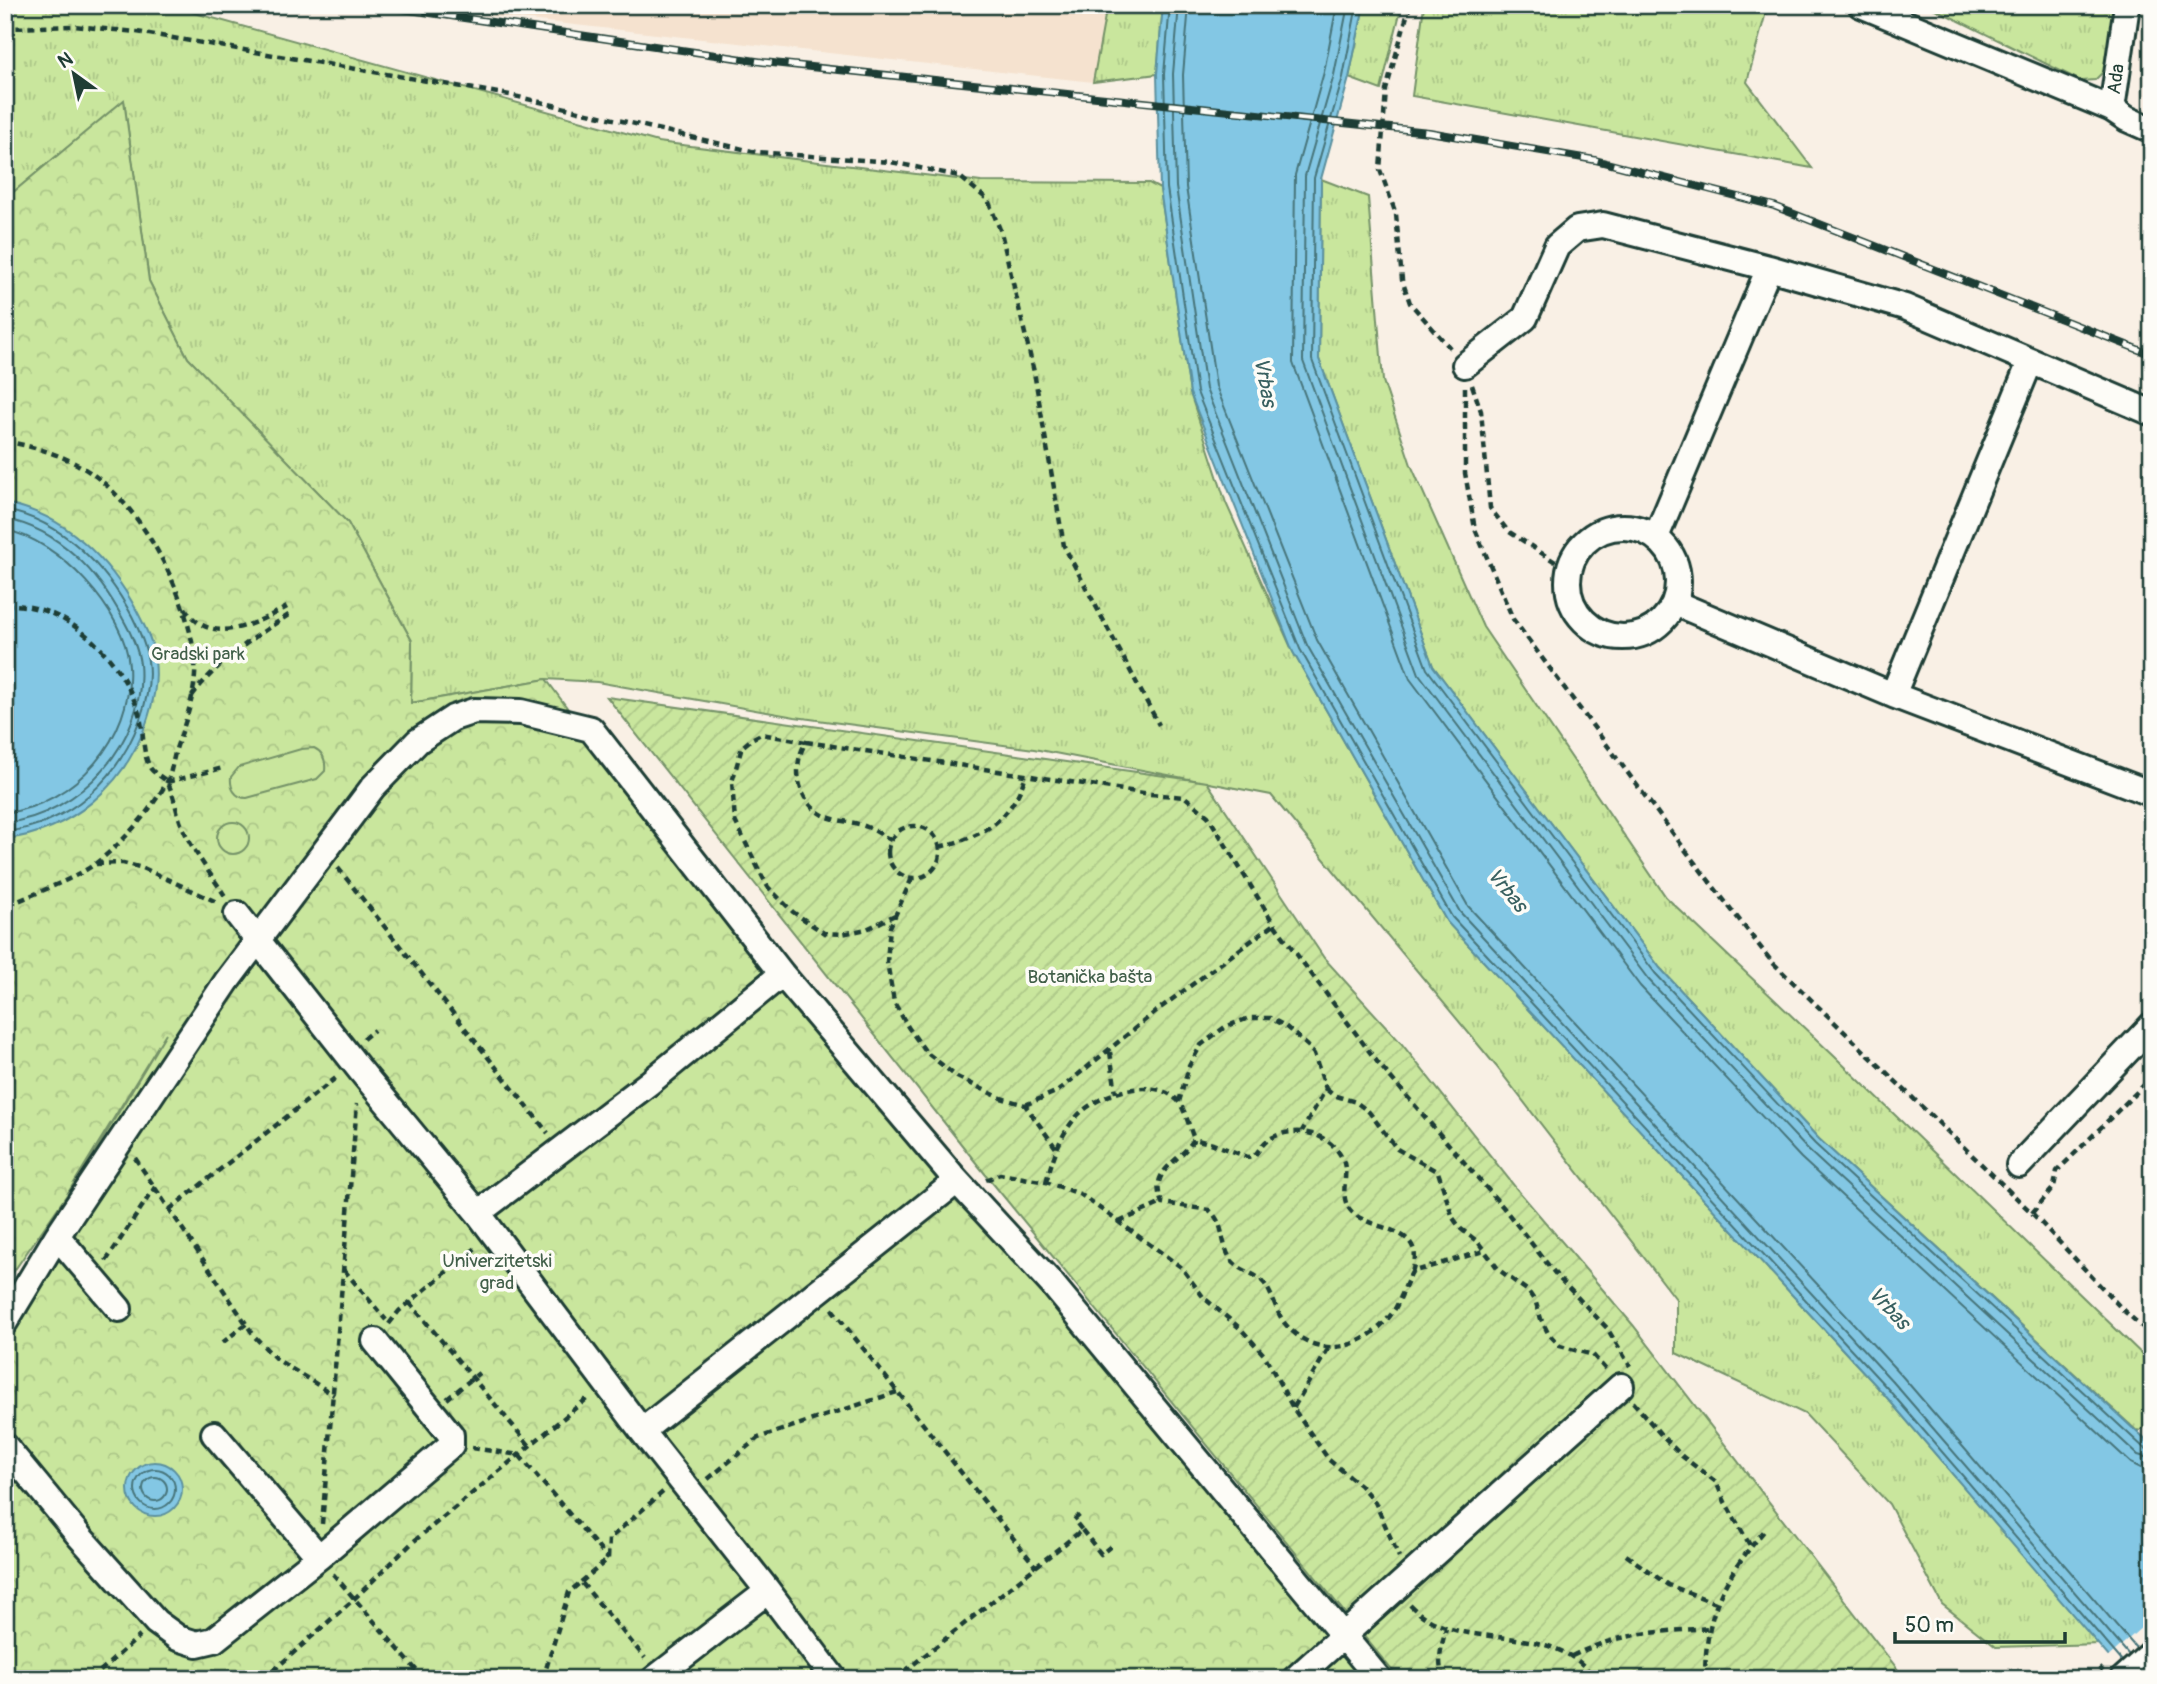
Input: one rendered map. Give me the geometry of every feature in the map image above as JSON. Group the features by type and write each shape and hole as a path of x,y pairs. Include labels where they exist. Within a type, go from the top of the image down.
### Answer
{"street":[{"path":"1861,5 2112,109"},
{"name":"Ada","path":"2127,5 2112,109 2152,130"},
{"path":"1465,365 1525,318 1558,246 1577,229 1603,225 1905,307 2152,412"},
{"path":"1656,537 1769,268"},
{"path":"1893,695 2031,362"},
{"path":"1621,527 1639,529 1656,537 1669,550 1677,566 1679,585 1675,603 1666,618 1651,631 1634,637 1616,638 1591,627 1573,607 1568,589 1569,571 1575,554 1587,540 1603,531 1621,527"},
{"path":"1675,603 1893,695 2152,794"},
{"path":"5,1322 57,1236 227,981 373,787 418,740 453,718 474,711 497,710 557,719 591,729 782,974 961,1185 1053,1285 1379,1679"},
{"path":"237,914 357,1067 478,1213 834,1679"},
{"path":"478,1213 649,1083 782,974"},
{"path":"2019,1165 2152,1025"},
{"path":"642,1431 818,1292 961,1185"},
{"path":"57,1236 119,1309"},
{"path":"5,1446 80,1537 156,1622 178,1637 197,1644 214,1640 319,1557 451,1445 451,1434 432,1411 382,1332"},
{"path":"1295,1679 1621,1386"},
{"path":"214,1434 319,1557"},
{"path":"656,1677 768,1591"},
{"path":"2123,1679 2152,1653"}],"path":[{"path":"1410,5 1386,90 1380,170 1396,214 1402,280 1410,303 1465,365 1481,411 1490,508 1508,531 1569,571"},
{"path":"5,25 12,28 74,26 137,32 510,94 756,152 891,162 959,176 988,200 1001,232 1034,372 1064,546 1159,725"},
{"path":"1465,365 1465,473 1475,529 1513,619 1772,962 2032,1213 2124,1311 2152,1335"},
{"path":"5,441 47,452 81,466 112,491 138,518 154,544 182,604 195,663 191,697 167,782 127,834 95,864 5,906"},
{"path":"182,604 196,622 208,629 232,629 253,624 287,607"},
{"path":"5,605 37,608 62,618 82,631 104,653 131,694 143,732 146,758 152,770 167,782 183,829 237,914"},
{"path":"191,697 201,683 239,649 290,614"},
{"path":"895,915 867,929 842,934 824,933 793,912 768,887 735,821 732,782 743,747 753,737 761,734 1150,794 1185,797 1208,816 1274,924 1378,1063 1503,1207 1557,1276 1606,1328 1630,1363 1632,1373 1621,1386"},
{"path":"806,742 799,754 798,779 804,797 825,816 866,826 891,840"},
{"path":"167,782 223,768"},
{"path":"939,847 989,828 1004,816 1018,799 1026,775"},
{"path":"919,826 934,835 939,847 939,860 929,873 912,878 903,876 891,864 888,848 891,840 902,829 919,826"},
{"path":"324,850 561,1150"},
{"path":"95,864 124,863 143,868 207,896 237,914"},
{"path":"912,878 890,927 887,962 894,1002 926,1052 957,1077 1001,1098 1025,1105 1055,1148"},
{"path":"1025,1105 1058,1091 1155,1012 1274,924"},
{"path":"1179,1102 1189,1066 1201,1045 1225,1027 1250,1018 1270,1018 1285,1026 1314,1054 1326,1088 1333,1095 1356,1102 1369,1112 1397,1149 1438,1172 1453,1218 1461,1229 1478,1242 1499,1270 1528,1291 1548,1333 1560,1346 1593,1355 1662,1437 1716,1482 1751,1546"},
{"path":"1110,1051 1116,1093"},
{"path":"170,1209 357,1067"},
{"path":"357,1067 344,1270 319,1557 424,1679"},
{"path":"2032,1213 2054,1187 2057,1171 2152,1077"},
{"path":"1045,1182 1055,1148 1079,1115 1101,1100 1129,1088 1149,1088 1171,1095 1179,1102 1194,1139"},
{"path":"1302,1131 1326,1088"},
{"path":"1118,1222 1163,1203 1209,1210 1221,1227 1225,1250 1233,1263 1266,1285 1286,1325 1301,1338 1328,1349 1350,1345 1369,1335 1392,1314 1415,1264 1413,1250 1399,1232 1363,1221 1351,1211 1345,1202 1346,1174 1342,1158 1327,1141 1302,1131 1290,1132 1268,1140 1254,1156 1248,1157 1194,1139"},
{"path":"1163,1203 1157,1189 1162,1175 1165,1169 1188,1149 1194,1139"},
{"path":"121,1140 246,1324 276,1359 334,1395"},
{"path":"961,1185 1000,1174 1045,1182 1080,1194 1181,1267 1204,1298 1241,1329 1265,1356 1293,1408 1329,1460 1360,1485 1375,1502 1405,1573 1395,1588 1419,1613 1446,1628 1524,1640 1572,1656 1596,1679"},
{"path":"94,1279 155,1187"},
{"path":"344,1270 382,1332 409,1303 493,1233"},
{"path":"1412,1272 1484,1251"},
{"path":"818,1292 1036,1567"},
{"path":"409,1303 530,1446"},
{"path":"222,1343 246,1324"},
{"path":"1293,1408 1328,1349"},
{"path":"432,1411 479,1373"},
{"path":"264,1679 413,1542 606,1383"},
{"path":"542,1679 569,1592 608,1559 609,1539 758,1438 897,1391"},
{"path":"451,1445 519,1455 608,1559"},
{"path":"1083,1513 1074,1520 1101,1554 1111,1546"},
{"path":"895,1679 1082,1530"},
{"path":"1705,1679 1705,1657 1716,1602 1734,1568 1765,1530"},
{"path":"1626,1555 1668,1586 1716,1602"},
{"path":"581,1582 656,1677"},
{"path":"91,1679 156,1622"},
{"path":"1444,1679 1441,1673 1440,1651 1446,1628"},
{"path":"1572,1656 1597,1644 1632,1634 1710,1629"},
{"path":"7,1669 12,1677"}],"shaded area":[{"path":"440,5 1107,5 1093,82 484,15"}],"green space":[{"path":"5,5 166,5 658,142 981,182 1149,183 1160,189 1190,393 1226,503 1293,652 1447,922 1883,1393 2099,1644 1996,1647 1942,1604 1889,1504 1805,1414 1676,1353 1676,1299 1496,1066 1271,795 1034,749 795,717 597,682 546,679 411,703 412,641 348,523 188,358 149,281 124,101 5,199"},
{"path":"1107,5 1163,5 1157,74 1093,82"},
{"path":"1364,5 1402,5 1381,90 1349,78"},
{"path":"1424,5 1768,5 1747,82 1812,168 1412,96"},
{"path":"1927,5 2115,5 2104,71 2095,80 2081,81"},
{"name":"Univerzitetski grad","path":"124,100 149,281 188,358 348,523 412,641 411,703 546,679 666,842 1365,1679 5,1679 5,1302 166,1033 66,1196 5,1284 5,199"},
{"path":"1321,179 1368,197 1383,381 1411,465 1483,627 1666,897 2152,1364 2152,1421 2138,1432 1819,1139 1660,968 1433,666 1319,359"},
{"name":"Botanička bašta","path":"607,697 1207,782 1324,958 1401,1043 1516,1188 1633,1325 1905,1679 1399,1679 977,1164"},
{"path":"314,748 322,754 325,764 325,771 317,779 247,798 236,794 232,788 231,777 239,767 301,749"},
{"path":"233,822 245,826 249,838 245,850 233,854 221,850 217,838 221,826"}],"water":[{"name":"Vrbas","path":"1163,5 1364,5 1349,78 1321,179 1319,359 1433,666 1660,968 1819,1139 2152,1446 2152,1679 2109,1657 1883,1393 1447,922 1293,652 1190,393 1160,189 1157,74"},
{"path":"5,503 47,517 83,542 99,557 126,592 146,629 154,654 156,677 146,724 124,767 109,786 73,816 52,827 5,839"},
{"path":"160,1462 170,1466 178,1474 182,1489 178,1504 170,1512 150,1516 140,1512 132,1504 128,1484 132,1474 140,1466"}],"pier":[{"path":"2152,1618 2152,1679 2124,1679 2106,1659"}],"railway":[{"path":"376,5 763,62 1429,132 1595,160 1774,206 2152,355"}],"park label":[{"name":"Gradski park","path":"198,654"}]}
